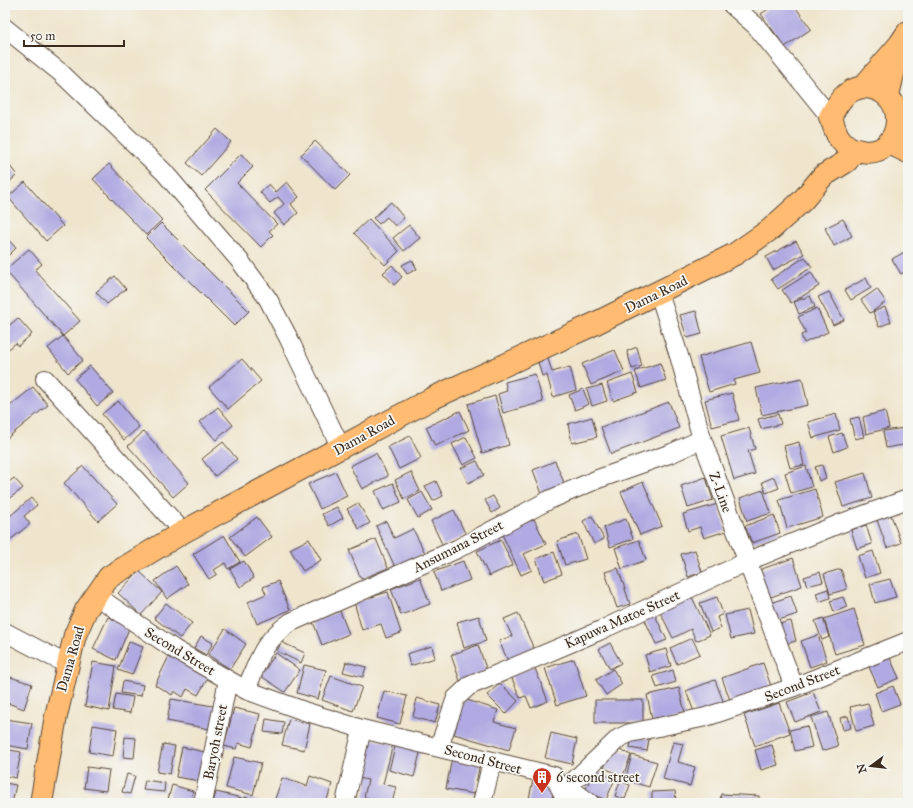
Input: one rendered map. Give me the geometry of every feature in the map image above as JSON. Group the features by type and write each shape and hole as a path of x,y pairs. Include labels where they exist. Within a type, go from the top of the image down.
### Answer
{"highway":[{"path":"863,87 904,38"},
{"path":"888,95 904,38"},
{"path":"823,176 833,125 840,99 846,93 863,87 872,87 888,95 897,110 898,135 908,152"},
{"path":"833,125 848,146 855,150 873,151 898,135"},
{"path":"823,176 847,161 855,150"},
{"name":"Dama Road","path":"41,803 66,664 75,635 86,610 95,595 110,577 183,532 433,398 659,293 735,254 771,229 803,200 823,176"}],"street":[{"path":"732,5 756,26 833,125"},
{"path":"5,28 61,73 164,172 240,261 268,299 341,448"},
{"name":"Z-Line","path":"659,293 680,358 702,439 746,562 794,687"},
{"path":"45,379 183,532"},
{"name":"Ansumana Street","path":"246,690 262,650 276,633 291,622 457,549 549,500 618,471 672,453 702,439"},
{"name":"Kapuwa Matoe Street","path":"439,747 456,698 469,686 599,631 746,562 839,524 908,499"},
{"name":"Second Street","path":"95,595 145,630 246,690 304,711 362,729 554,776 562,792 618,738 630,733 706,717 794,687 908,641"},
{"path":"5,632 66,664"},
{"name":"Baryoh street","path":"203,803 228,680"},
{"path":"345,803 362,729"},
{"path":"482,803 492,762"},
{"path":"562,792 575,792 590,803"}],"building":[{"path":"774,5 794,5 811,29 785,47 761,14"},
{"path":"217,129 231,142 201,176 187,163"},
{"path":"315,141 350,175 335,190 301,155"},
{"path":"241,154 253,167 237,183 277,224 269,231 273,235 261,247 205,190"},
{"path":"5,160 17,175 5,186"},
{"path":"109,164 162,220 146,235 93,179"},
{"path":"25,182 63,226 46,241 8,197"},
{"path":"287,182 299,197 291,204 298,213 284,225 274,213 284,204 278,197 270,203 260,192 269,184 276,192"},
{"path":"391,202 404,218 395,226 387,217 379,224 373,218"},
{"path":"369,219 399,251 385,265 354,233"},
{"path":"843,219 852,236 834,246 825,228"},
{"path":"161,223 249,311 234,326 146,238"},
{"path":"409,225 420,238 404,251 393,238"},
{"path":"5,236 16,248 5,259"},
{"path":"796,241 804,254 773,270 766,257"},
{"path":"29,249 42,264 35,270 80,321 63,336 5,270"},
{"path":"908,250 908,270 901,274 892,259"},
{"path":"805,257 812,267 778,289 771,279"},
{"path":"412,260 417,269 407,274 402,265"},
{"path":"392,265 402,277 394,285 383,273"},
{"path":"811,272 819,286 791,303 782,290"},
{"path":"115,276 126,289 107,304 96,292"},
{"path":"866,278 871,288 851,300 845,290"},
{"path":"877,289 886,302 870,313 861,300"},
{"path":"829,292 844,320 833,325 818,297"},
{"path":"810,296 815,307 799,314 794,302"},
{"path":"885,307 891,322 879,327 873,312"},
{"path":"817,308 828,332 804,343 801,335 806,333 798,317"},
{"path":"696,311 702,334 687,338 680,315"},
{"path":"18,318 32,334 18,346 16,343 5,352 5,329"},
{"path":"63,336 83,360 68,373 48,348"},
{"path":"751,342 760,373 734,380 735,384 709,392 699,357"},
{"path":"637,347 642,366 632,369 627,351"},
{"path":"615,350 624,371 591,385 582,364"},
{"path":"242,359 261,381 228,409 209,387"},
{"path":"548,359 552,372 570,367 576,390 553,397 547,375 542,376 538,362"},
{"path":"660,363 666,380 641,388 635,371"},
{"path":"90,366 113,393 97,406 75,379"},
{"path":"535,374 543,402 503,413 498,394 507,391 505,382"},
{"path":"632,374 638,392 613,401 607,383"},
{"path":"802,378 808,405 762,415 756,388"},
{"path":"602,385 607,401 592,406 587,389"},
{"path":"33,387 48,405 6,439 5,410"},
{"path":"583,389 589,404 575,410 569,395"},
{"path":"732,393 739,420 712,427 705,400"},
{"path":"495,396 509,445 482,453 468,404"},
{"path":"118,401 139,427 124,440 102,414"},
{"path":"669,402 679,428 611,454 601,427"},
{"path":"218,407 233,425 216,440 200,422"},
{"path":"460,411 469,430 435,446 426,427"},
{"path":"885,411 889,428 866,434 863,417"},
{"path":"778,414 781,424 761,429 758,419"},
{"path":"836,414 840,430 813,438 808,422"},
{"path":"592,417 597,437 572,443 568,424"},
{"path":"859,417 864,437 855,439 850,419"},
{"path":"749,428 755,449 748,451 755,474 734,480 721,436"},
{"path":"905,428 908,444 886,448 883,431"},
{"path":"144,431 189,483 173,497 128,446"},
{"path":"842,433 847,447 834,452 829,437"},
{"path":"410,436 421,458 399,469 388,447"},
{"path":"466,437 477,458 463,465 452,444"},
{"path":"223,442 237,459 215,476 202,459"},
{"path":"799,442 804,465 790,468 784,446"},
{"path":"376,453 388,476 362,489 350,466"},
{"path":"477,461 484,475 468,483 461,468"},
{"path":"555,461 565,485 542,494 533,470"},
{"path":"822,465 826,478 819,481 815,467"},
{"path":"83,466 117,504 98,521 64,483"},
{"path":"806,466 812,487 791,493 785,473"},
{"path":"336,472 347,496 320,509 308,484"},
{"path":"411,472 420,491 404,499 395,480"},
{"path":"865,473 872,498 843,507 835,482"},
{"path":"706,477 713,500 688,508 681,486"},
{"path":"774,477 779,488 766,493 762,482"},
{"path":"14,478 23,488 5,502 5,485"},
{"path":"436,481 443,496 433,501 425,486"},
{"path":"643,482 662,526 640,535 621,492"},
{"path":"393,483 401,502 383,510 375,491"},
{"path":"815,489 823,517 787,528 779,500"},
{"path":"763,490 771,513 747,521 740,498"},
{"path":"422,492 432,510 418,518 408,500"},
{"path":"493,496 500,508 492,513 485,500"},
{"path":"31,498 37,505 24,516 30,524 5,544 5,510 10,516"},
{"path":"358,503 370,523 359,529 347,509"},
{"path":"718,504 726,531 704,538 700,527 688,531 683,514"},
{"path":"337,507 343,518 329,526 322,514"},
{"path":"454,510 466,535 443,546 431,521"},
{"path":"774,515 780,533 752,543 745,526"},
{"path":"891,515 901,543 887,548 877,520"},
{"path":"592,516 604,539 594,544 583,521"},
{"path":"257,517 272,537 245,557 230,537"},
{"path":"534,519 546,544 524,554 532,570 521,575 502,534"},
{"path":"626,519 633,539 610,547 604,527"},
{"path":"386,521 394,538 413,529 425,553 395,567 376,526"},
{"path":"866,525 872,544 857,549 851,530"},
{"path":"578,534 586,559 565,565 557,541"},
{"path":"224,535 240,562 228,569 225,563 214,570 217,574 209,579 193,554"},
{"path":"309,539 321,560 303,571 290,549"},
{"path":"376,539 388,568 361,579 349,550"},
{"path":"501,540 513,565 489,576 477,551"},
{"path":"639,540 646,560 622,569 615,548"},
{"path":"695,550 702,572 688,577 681,554"},
{"path":"873,551 880,573 865,578 858,556"},
{"path":"554,552 562,574 544,581 536,559"},
{"path":"793,558 802,586 768,598 759,570"},
{"path":"244,561 254,578 240,587 230,569"},
{"path":"463,561 470,580 441,591 434,572"},
{"path":"176,566 188,584 167,599 155,581"},
{"path":"618,568 630,604 617,608 605,572"},
{"path":"841,569 847,589 830,594 824,574"},
{"path":"139,571 162,592 141,615 118,593"},
{"path":"820,572 823,582 807,586 804,577"},
{"path":"420,578 430,604 401,615 391,589"},
{"path":"890,579 896,597 875,603 870,584"},
{"path":"278,581 290,610 257,624 248,602 266,594 263,587"},
{"path":"828,589 830,598 819,602 816,593"},
{"path":"388,592 401,633 386,638 381,624 362,630 354,602"},
{"path":"791,596 797,614 776,621 770,603"},
{"path":"692,597 710,635 696,641 691,629 673,638 660,612"},
{"path":"717,597 723,614 717,617 721,628 711,632 700,603"},
{"path":"843,597 847,607 834,612 830,601"},
{"path":"166,603 192,623 180,638 154,618"},
{"path":"854,609 865,645 835,654 824,619"},
{"path":"748,610 754,634 731,639 725,615"},
{"path":"340,611 349,634 322,645 313,622"},
{"path":"518,613 534,649 508,661 499,641 512,636 504,619"},
{"path":"654,613 667,640 656,644 644,618"},
{"path":"479,616 486,641 464,648 457,622"},
{"path":"108,617 130,626 116,660 93,649"},
{"path":"823,618 829,637 822,640 815,621"},
{"path":"791,621 796,641 781,645 775,625"},
{"path":"225,629 246,644 230,669 208,655"},
{"path":"818,635 827,661 810,667 801,641"},
{"path":"201,636 213,643 206,655 194,648"},
{"path":"692,638 700,654 677,664 670,648"},
{"path":"129,642 143,647 132,675 118,670"},
{"path":"281,642 305,653 301,663 277,651"},
{"path":"610,643 621,663 610,669 599,649"},
{"path":"478,645 487,671 460,681 451,655"},
{"path":"432,646 435,658 410,666 407,654"},
{"path":"666,649 671,666 650,672 645,655"},
{"path":"276,653 300,670 285,692 261,676"},
{"path":"170,654 209,676 198,695 187,689 183,697 174,691 172,695 155,685"},
{"path":"890,658 899,678 878,687 869,667"},
{"path":"574,659 586,696 557,705 545,668"},
{"path":"93,662 116,666 109,711 85,706"},
{"path":"346,662 366,667 363,677 343,672"},
{"path":"763,663 772,689 731,703 722,678"},
{"path":"304,665 326,670 318,699 297,693"},
{"path":"534,666 548,701 531,708 526,696 520,698 511,676"},
{"path":"613,669 622,684 606,695 596,680"},
{"path":"673,670 676,682 657,688 653,676"},
{"path":"7,676 32,684 24,709 5,702 5,681"},
{"path":"331,676 362,687 353,711 322,700"},
{"path":"715,680 725,706 696,717 686,691"},
{"path":"123,681 143,685 141,696 121,693"},
{"path":"500,683 518,701 506,714 487,695"},
{"path":"893,686 900,704 881,711 875,693"},
{"path":"679,688 686,717 653,724 647,695"},
{"path":"384,691 407,696 400,724 377,718"},
{"path":"813,692 821,712 795,722 787,702"},
{"path":"116,694 133,697 130,713 113,710"},
{"path":"417,698 440,705 435,723 413,717"},
{"path":"171,699 219,707 215,730 167,721"},
{"path":"464,699 498,710 494,722 516,728 509,750 454,734"},
{"path":"595,700 643,700 643,723 595,723"},
{"path":"779,703 790,733 755,746 744,715"},
{"path":"868,703 874,726 856,731 850,707"},
{"path":"234,708 260,714 252,747 238,743 236,749 224,746"},
{"path":"828,712 838,746 822,751 811,717"},
{"path":"848,716 851,728 843,730 840,718"},
{"path":"5,719 32,723 28,749 5,745"},
{"path":"266,719 284,722 282,734 264,732"},
{"path":"289,719 310,724 304,750 282,745"},
{"path":"93,725 117,729 113,756 89,752"},
{"path":"807,726 812,747 795,751 790,730"},
{"path":"551,733 577,739 572,764 545,758"},
{"path":"632,736 649,739 647,751 630,748"},
{"path":"125,737 136,738 134,758 123,757"},
{"path":"364,737 393,744 383,784 396,787 392,803 364,797 368,780 354,777"},
{"path":"673,742 683,744 678,762 695,767 690,786 663,779"},
{"path":"396,743 421,749 414,777 389,770"},
{"path":"163,744 175,746 170,774 157,772"},
{"path":"772,745 778,765 761,770 755,750"},
{"path":"182,747 205,752 200,781 176,777"},
{"path":"613,747 631,755 623,776 604,768"},
{"path":"5,749 21,752 16,778 5,776"},
{"path":"632,755 657,762 649,787 625,780"},
{"path":"234,757 261,763 253,795 226,788"},
{"path":"452,757 480,763 474,794 446,789"},
{"path":"87,767 109,770 106,791 84,788"},
{"path":"594,770 615,779 606,800 585,791"},
{"path":"127,774 135,776 130,794 122,792"},
{"path":"310,776 332,784 326,803 274,802 282,778 307,786"},
{"path":"145,780 165,783 164,792 143,790"},
{"name":"6 second street","path":"533,780 555,784 551,803 528,803"},
{"path":"620,781 630,785 625,799 615,796"},
{"path":"5,783 16,785 12,803 5,803"},
{"path":"172,785 193,791 190,803 167,803"},
{"path":"675,791 676,803 652,803 652,792"},
{"path":"216,792 242,798 241,803 213,803"},
{"path":"721,794 759,796 759,803 720,803"},
{"path":"245,797 262,803 243,803"}],"place":[{"name":"6 second street","path":"542,794"}]}
